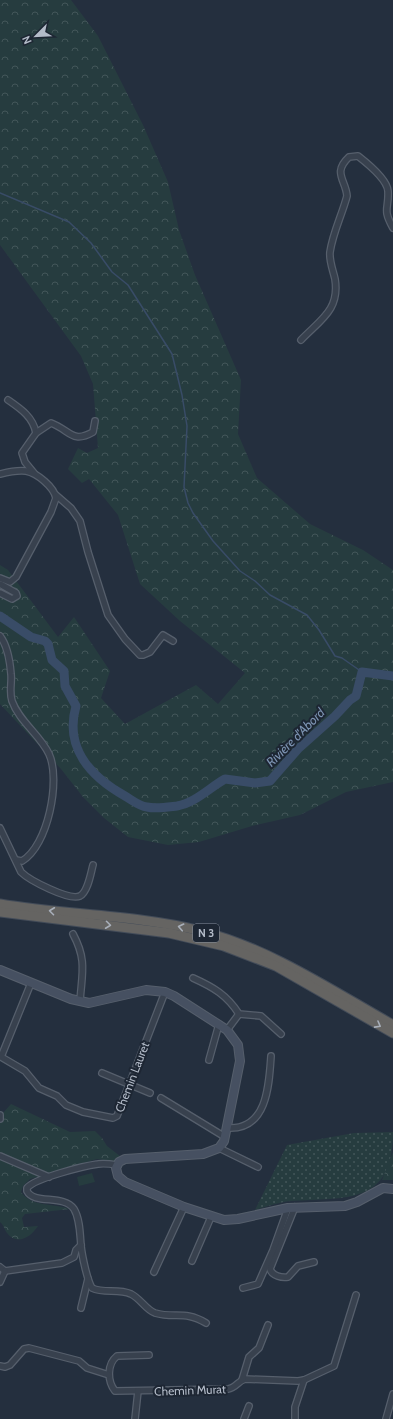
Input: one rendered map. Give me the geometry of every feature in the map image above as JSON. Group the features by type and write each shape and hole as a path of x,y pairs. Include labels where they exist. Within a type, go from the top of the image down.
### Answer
{"highway":[{"name":"N 3","path":"0,904 171,925 201,932 248,947 279,961 393,1025"},
{"name":"N 3","path":"0,912 169,933 224,946 276,966 393,1034"}],"main road":[{"path":"0,970 80,1001 99,1002 146,990 165,992 219,1024 227,1030 238,1045 240,1062 228,1128 219,1148 203,1154 125,1159 117,1165 116,1172 125,1182 211,1217 231,1220 291,1207 345,1206 357,1202 383,1188 393,1189"}],"street":[{"path":"301,340 326,314 336,300 335,281 330,253 335,227 348,196 340,175 343,164 349,157 355,155 358,156 384,180 388,190 386,210 393,228"},
{"path":"8,400 27,415 33,422 36,433"},
{"path":"95,421 93,432 82,437 73,437 61,427 51,423 36,433 22,453 25,462 36,475 71,508 80,521 108,615 125,639 140,655 143,656 150,652 163,635 173,642"},
{"path":"0,474 27,471 36,475"},
{"path":"0,578 10,582 16,577 55,505 56,495"},
{"path":"0,584 16,593 17,596 12,598 0,593"},
{"path":"0,636 4,642 10,666 12,700 49,754 52,770 52,791 44,829 37,845 30,854 22,861 16,860"},
{"path":"0,828 21,872 26,877 73,897 80,896 84,892 93,864"},
{"path":"73,934 80,946 83,958 80,1001"},
{"path":"193,978 220,992 228,998 239,1014"},
{"name":"Chemin Lauret","path":"31,983 0,1056 2,1059 25,1071 39,1088 57,1096 66,1105 83,1112 115,1118 165,992"},
{"path":"227,1030 239,1014"},
{"path":"239,1014 261,1016 281,1034"},
{"path":"209,1060 219,1024"},
{"path":"228,1128 246,1125 256,1118 261,1110 269,1080 271,1056"},
{"path":"102,1073 150,1093"},
{"path":"161,1098 225,1137"},
{"path":"219,1148 258,1167"},
{"path":"0,1156 49,1177"},
{"path":"117,1165 98,1164 49,1177 30,1184 27,1188 28,1194 33,1197 64,1202 70,1205 77,1215 80,1245 92,1288 97,1290 112,1290 131,1294 154,1313 188,1315 206,1323"},
{"path":"154,1272 184,1207"},
{"path":"291,1207 270,1269 271,1272 273,1274 288,1277 298,1266 314,1262"},
{"path":"243,1288 258,1284 291,1207"},
{"path":"192,1261 211,1217"},
{"path":"5,1271 62,1263 74,1257 76,1250 80,1245"},
{"path":"0,1266 5,1271"},
{"path":"0,1282 5,1271"},
{"path":"81,1308 88,1278"},
{"name":"Chemin Murat","path":"135,1419 138,1391 228,1390 236,1387 242,1380 304,1380 334,1366 356,1295"},
{"path":"242,1380 249,1357 259,1348 268,1324"},
{"path":"0,1366 5,1368 10,1365 24,1348 29,1348 79,1361 87,1368 109,1375"},
{"path":"138,1391 115,1391 109,1375 114,1358 117,1356 148,1355"},
{"path":"295,1419 296,1407 304,1380"},
{"path":"386,1419 393,1394"},
{"path":"244,1419 249,1406"}],"green space":[{"path":"0,0 71,0 98,36 143,125 168,182 179,230 195,275 241,380 238,434 257,478 310,524 363,550 393,570 393,782 346,792 300,815 252,826 199,842 168,845 128,837 104,818 83,797 61,769 0,704 0,565 8,570 58,637 74,617 110,671 101,698 125,724 196,685 218,704 245,673 180,621 140,584 118,515 89,479 82,483 68,469 78,448 87,453 98,448 93,384 81,356 0,245"},
{"path":"11,1104 70,1132 95,1131 107,1146 120,1156 116,1162 97,1159 30,1179 23,1186 21,1192 25,1197 43,1204 70,1209 25,1214 22,1218 24,1227 38,1226 32,1234 19,1239 11,1237 0,1222 0,1114 3,1113"},
{"path":"393,1132 391,1156 385,1173 375,1185 363,1193 330,1199 277,1203 255,1210 287,1145 354,1133"},
{"path":"393,1152 393,1180 382,1180"},
{"path":"92,1173 95,1182 79,1186 77,1177"}],"waterway":[{"path":"0,193 69,222 91,243 112,272 128,285 172,354 182,395 187,426 184,487 188,503 193,513 213,541 240,571 255,581 270,595 307,615 319,630 335,656 342,658 362,672"},
{"name":"Rivière d'Abord","path":"0,616 31,637 45,641 48,644 52,660 64,671 65,686 76,706 73,721 74,735 77,748 83,760 101,780 138,804 151,808 177,806 190,802 225,779 255,783 270,781 298,749 356,696 362,672 393,676"}]}
